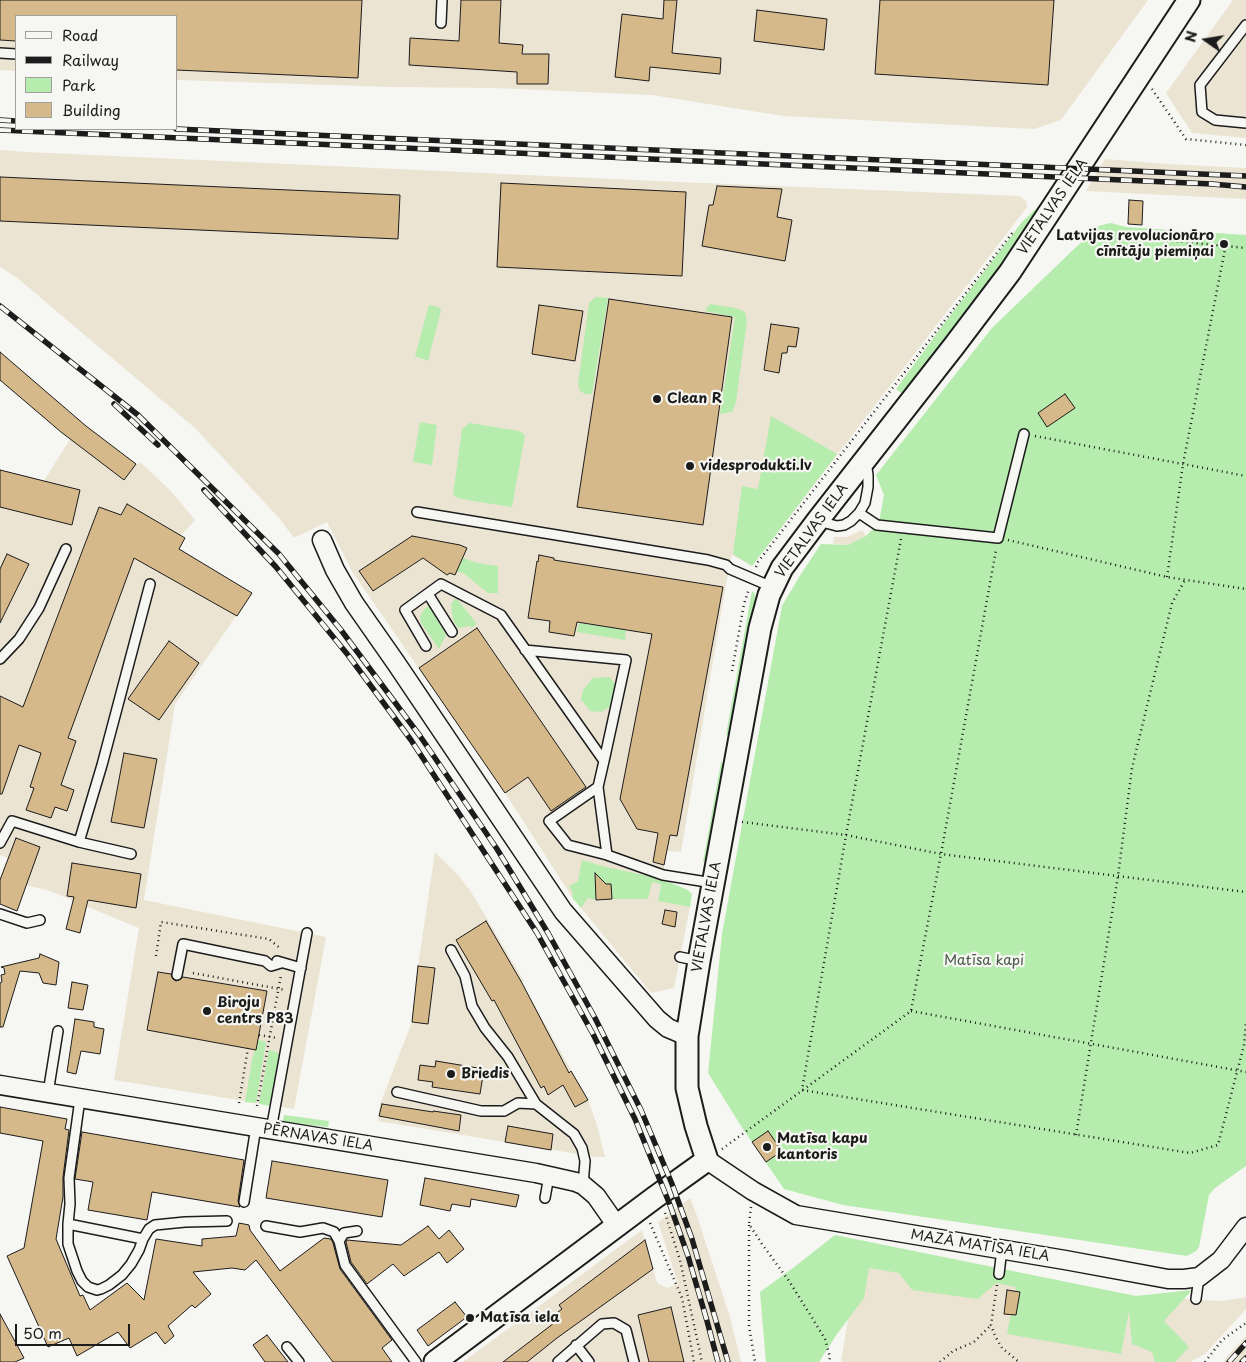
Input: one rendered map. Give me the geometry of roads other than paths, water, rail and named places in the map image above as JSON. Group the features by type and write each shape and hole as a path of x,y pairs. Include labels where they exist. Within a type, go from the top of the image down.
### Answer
{"street":[{"name":"VIETALVAS IELA","path":"707,1160 687,1088 686,1036 690,959 714,883 766,601 782,568 1010,272 1189,0"},
{"path":"322,540 335,570 354,603 563,911 657,1019 668,1028 686,1036"},
{"name":"PĒRNAVAS IELA","path":"0,1085 576,1182 583,1185 596,1196 616,1226"},
{"path":"435,1362 707,1160"},
{"name":"MAZĀ MATĪSA IELA","path":"707,1160 754,1191 796,1215 1168,1279 1200,1277"},
{"path":"1200,1277 1221,1260 1246,1227"}],"lane":[{"path":"441,23 442,0"},
{"path":"1246,25 1200,85 1202,112 1215,120 1246,123"},
{"path":"0,54 15,54"},
{"path":"859,512 876,524 998,538 1024,434"},
{"path":"818,520 837,526 844,525 851,521 859,512 865,503 868,487 865,460"},
{"path":"417,512 708,560 726,565 730,569 772,587"},
{"path":"0,658 19,639 39,608 66,549"},
{"path":"79,842 102,765 150,584"},
{"path":"426,646 404,610 441,584 501,616 604,762"},
{"path":"428,594 452,632"},
{"path":"525,650 626,660 598,787 607,855"},
{"path":"598,787 549,821 568,845 607,855 662,874 714,883"},
{"path":"0,843 12,821 79,842 131,854"},
{"path":"0,914 27,923 40,920"},
{"path":"244,1202 288,1040 288,1024 307,933"},
{"path":"177,976 182,944 265,961 271,966 282,964 301,968"},
{"path":"451,950 465,976 472,1006 485,1028 508,1057 536,1104 574,1134 582,1148 585,1161 583,1185"},
{"path":"48,1093 58,1031"},
{"path":"397,1092 481,1111 504,1112 518,1104 536,1104"},
{"path":"80,1099 69,1178 68,1244 82,1281 91,1289 101,1289 122,1275 140,1250 149,1229 155,1225 228,1221"},
{"path":"545,1198 549,1176"},
{"path":"68,1224 143,1240"},
{"path":"266,1226 300,1232 323,1228 334,1232 339,1241 345,1265 416,1362"},
{"path":"339,1241 344,1233 356,1231"},
{"path":"999,1274 1002,1250"},
{"path":"1196,1299 1200,1277"},
{"path":"558,1362 602,1324 614,1323 626,1330 634,1362"},
{"path":"576,1345 589,1362"},
{"path":"287,1347 299,1362"}],"railway":[{"path":"0,120 15,121"},
{"path":"178,129 1246,176"},
{"path":"0,130 1246,187"},
{"path":"0,306 138,415 279,554 341,630 420,736 497,849 548,933 595,1018 641,1110 672,1184 692,1239 728,1362"},
{"path":"114,404 158,445"},
{"path":"204,490 276,567 348,655 411,740 537,933 593,1034 635,1119 670,1205 688,1256 718,1362"},
{"path":"1229,1362 1246,1343"},
{"path":"1242,1362 1246,1358"}],"place":[{"name":"Latvijas revolucionāro cīnītāju piemiņai","path":"1224,244"},
{"name":"Clean R","path":"657,399"},
{"name":"videsprodukti.lv","path":"690,466"},
{"name":"Biroju centrs P83","path":"207,1011"},
{"name":"Briedis","path":"451,1074"},
{"name":"Matīsa kapu kantoris","path":"767,1147"},
{"name":"Matīsa iela","path":"470,1318"}],"park label":[{"name":"Matīsa kapi","path":"984,961"}]}
